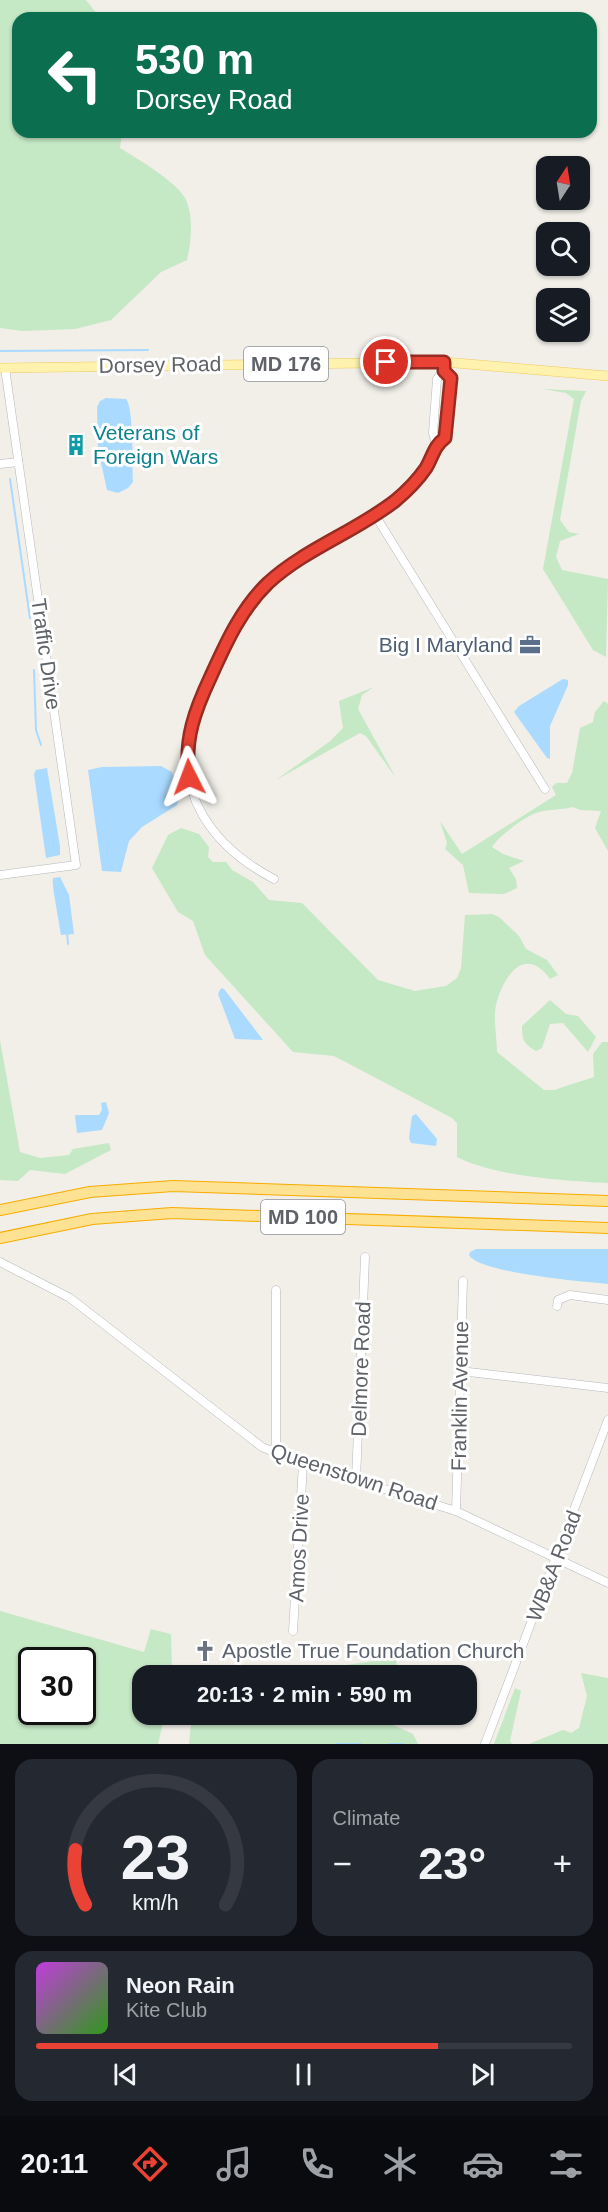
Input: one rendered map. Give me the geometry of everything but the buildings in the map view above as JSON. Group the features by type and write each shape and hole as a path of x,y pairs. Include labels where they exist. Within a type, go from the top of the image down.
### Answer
{"highway":[{"name":"MD 100","path":"0,1210 90,1192 173,1186 608,1201"},
{"name":"MD 100","path":"0,1238 92,1219 172,1213 608,1228"}],"main road":[{"name":"Dorsey Road","path":"2,368 444,367 608,376"}],"street":[{"path":"274,879 243,862 227,848 200,809 188,769 188,745 192,721 231,633 262,589 296,562 375,515 414,483 428,464 436,444 445,438 449,421 451,378 444,367 437,379 433,433 436,444"},
{"name":"Traffic Drive","path":"0,875 75,865 18,462 2,368"},
{"path":"0,464 18,462"},
{"path":"375,515 545,789"},
{"name":"Delmore Road","path":"356,1480 364,1257"},
{"name":"Queenstown Road","path":"0,1262 70,1298 241,1432 276,1454 456,1511 608,1583"},
{"name":"Franklin Avenue","path":"456,1511 463,1281"},
{"path":"276,1290 276,1454"},
{"path":"557,1306 558,1300 570,1295 608,1300"},
{"path":"460,1371 608,1388"},
{"name":"WB&A Road","path":"485,1744 608,1420"},
{"name":"Amos Drive","path":"293,1631 303,1464"}],"green space":[{"path":"0,0 86,0 95,12 12,12 12,138 121,138 120,148 175,186 186,200 191,222 187,260 161,272 111,320 75,329 23,331 0,328"},
{"path":"543,389 586,391 581,401 560,520 569,532 579,534 560,541 556,557 562,570 608,579 606,657 593,650 543,569 574,399 566,393"},
{"path":"374,687 362,695 358,709 396,778 366,736 360,733 276,780 329,742 343,728 339,701"},
{"path":"604,701 608,704 608,851 595,828 601,811 580,810 573,807 539,812 513,826 492,847 503,854 524,861 509,868 516,879 517,888 504,894 469,893 463,865 445,849 447,843 440,821 462,854 556,795 552,787 556,783 567,783 572,773 580,728 593,722 595,712"},
{"path":"181,828 199,834 209,847 208,857 213,862 226,862 232,870 253,882 269,900 302,903 378,980 415,991 446,986 457,978 461,968 465,915 492,914 499,917 519,936 526,949 547,960 558,975 550,979 541,969 532,964 524,964 510,975 499,994 495,1010 497,1052 544,1090 554,1090 594,1077 593,1054 602,1042 608,1042 608,1183 510,1173 490,1169 457,1157 457,1123 452,1118 334,1056 293,1052 205,955 193,921 178,912 152,868 168,835"},
{"path":"550,1000 566,1014 578,1016 596,1037 588,1052 563,1023 550,1024 542,1048 536,1051 526,1044 522,1026"},
{"path":"0,1040 20,1152 40,1158 69,1155 73,1149 109,1143 111,1150 65,1174 30,1170 18,1181 0,1180"},
{"path":"0,1611 144,1652 151,1629 171,1634 172,1665 132,1665 132,1725 163,1725 158,1744 0,1744"},
{"path":"396,1658 397,1665 346,1665"},
{"path":"581,1673 608,1678 608,1744 529,1744 563,1730 571,1733 579,1728 587,1696"},
{"path":"515,1688 521,1691 510,1741 512,1744 494,1744"},
{"path":"191,1725 394,1725 413,1734 418,1744 189,1744"}],"water":[{"path":"106,398 126,399 129,404 133,482 128,488 118,493 107,490 98,449 97,407 100,401"},
{"path":"563,679 568,680 568,685 550,726 550,759 514,712 519,706"},
{"path":"161,766 172,772 179,799 177,805 142,827 129,841 121,872 102,871 88,770 102,767"},
{"path":"47,768 60,855 46,858 34,774 36,770"},
{"path":"60,877 69,895 74,934 61,935 53,881 53,878"},
{"path":"221,988 263,1040 235,1039 218,994"},
{"path":"106,1102 109,1113 102,1130 77,1133 75,1115 99,1115 102,1110 101,1103"},
{"path":"416,1114 437,1139 436,1146 411,1143 409,1138 412,1116"},
{"path":"476,1249 608,1249 608,1284 534,1276 492,1267 469,1255"}],"waterway":[{"path":"0,351 148,350"},
{"path":"10,479 30,618"},
{"path":"34,670 36,730 41,745"},
{"path":"67,932 68,944"},
{"path":"337,1744 361,1744"},
{"path":"389,1744 403,1744"}],"place":[{"name":"Veterans of Foreign Wars","path":"76,445"},
{"name":"Big I Maryland","path":"530,645"},
{"name":"Apostle True Foundation Church","path":"205,1651"}],"route":[{"path":"189,777 188,745 194,713 231,633 246,609 262,589 282,572 375,515 401,495 424,471 436,444 445,438 450,413 451,378 444,371 444,362 386,362"}]}
